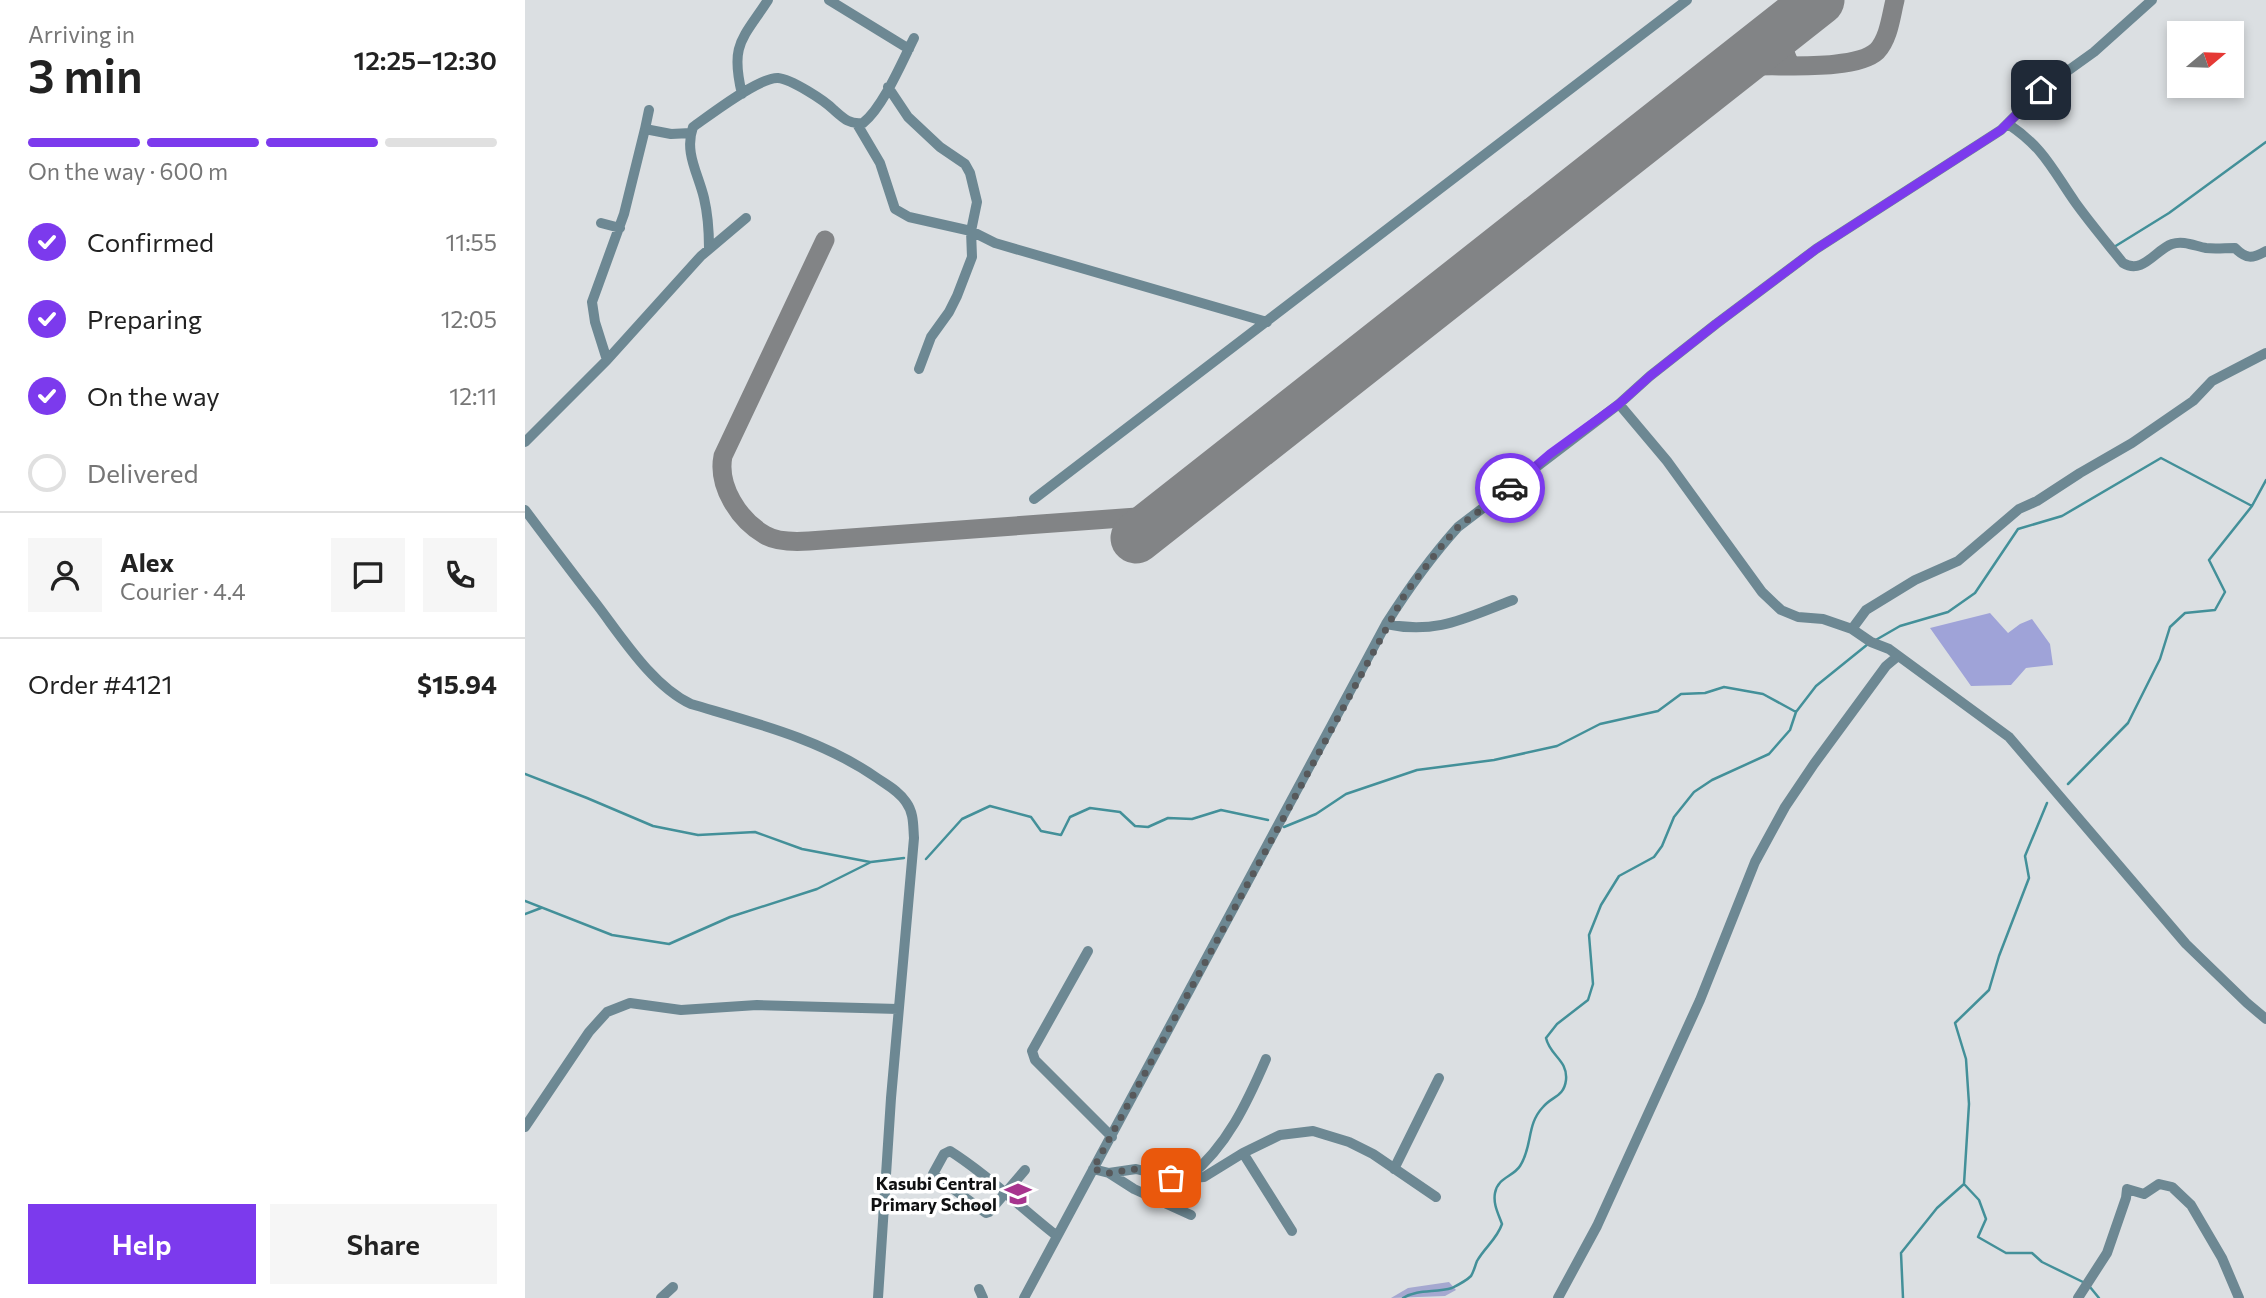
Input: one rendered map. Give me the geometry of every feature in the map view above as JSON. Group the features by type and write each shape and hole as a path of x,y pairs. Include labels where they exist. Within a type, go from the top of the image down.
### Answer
{"street":[{"path":"742,94 736,70 736,51 768,0"},
{"path":"829,0 911,44 906,58 871,116 863,123 857,124"},
{"path":"1034,499 1687,0"},
{"path":"1024,1298 1387,624 1428,562 1458,527 1816,249 1873,210 1989,139 2008,124 2041,90 2094,52 2152,0"},
{"path":"709,248 709,223 688,147 693,127 763,82 779,78 797,85 832,107 840,116 857,124 880,163 895,209 909,217 971,231 995,243 1267,322"},
{"path":"888,87 908,117 940,147 965,164 977,202 971,231 972,257 957,296 931,337 919,369"},
{"path":"607,360 595,322 592,302 620,228 649,110"},
{"path":"2008,124 2034,143 2048,159 2086,217 2128,266 2138,266 2167,246 2178,243 2208,248 2235,248 2250,258 2266,251"},
{"path":"645,130 671,134 691,133"},
{"path":"525,442 607,360 709,248 746,218"},
{"path":"601,223 620,228"},
{"path":"1852,629 1866,610 1915,580 1951,565 2019,509 2037,501 2080,472 2132,443 2193,401 2212,381 2266,353"},
{"path":"1619,404 1667,461 1762,592 1774,604 1798,617 1823,619 1852,629 1871,642 1889,649 2009,737 2186,944 2266,1019"},
{"path":"525,510 620,635 675,697 820,745 866,770 904,799 912,813 914,838 898,1009 878,1298"},
{"path":"1387,624 1408,629 1434,627 1513,600"},
{"path":"1558,1298 1597,1226 1700,1000 1755,862 1785,807 1814,764 1886,666 1898,656"},
{"path":"1088,951 1032,1051 1035,1060 1112,1137"},
{"path":"525,1127 589,1032 607,1012 630,1003 681,1010 757,1005 898,1009"},
{"path":"1188,1178 1206,1163 1228,1136 1266,1059"},
{"path":"1394,1169 1439,1079"},
{"path":"1109,1173 1136,1169 1177,1179 1209,1175 1243,1153 1280,1135 1313,1130 1349,1142 1436,1197"},
{"path":"1025,1170 1004,1194 986,1213 933,1174 944,1154 950,1152 1004,1194 1057,1236"},
{"path":"1243,1153 1292,1231"},
{"path":"1093,1169 1109,1173 1134,1189 1191,1215"},
{"path":"2078,1298 2107,1253 2127,1189 2144,1194 2159,1184 2176,1190 2191,1205 2222,1258 2239,1298"},
{"path":"661,1298 673,1287"}],"shaded area":[{"path":"1990,613 2008,633 2032,619 2050,644 2053,665 2026,668 2011,685 1971,686 1930,628"},
{"path":"1449,1282 1456,1290 1445,1296 1391,1298 1408,1288"}],"waterway":[{"path":"2114,247 2169,213 2266,142"},
{"path":"1874,641 1900,626 1948,612 1975,593 2018,529 2062,516 2161,458 2252,506"},
{"path":"2068,784 2128,723 2160,659 2170,627 2185,613 2215,610 2225,592 2209,560 2252,506 2266,480"},
{"path":"1403,1298 1415,1293 1452,1288 1467,1280 1480,1256 1500,1229 1502,1224 1495,1201 1497,1188 1502,1180 1520,1166 1527,1151 1534,1121 1546,1103 1565,1086 1566,1073 1546,1038 1557,1024 1588,1000 1593,984 1589,935 1601,905 1619,876 1654,857 1662,846 1674,817 1694,792 1712,780 1769,754 1790,730 1796,712 1816,686 1868,644"},
{"path":"1284,827 1316,814 1346,794 1417,770 1494,760 1557,746 1600,724 1658,711 1681,694 1705,693 1724,687 1763,694 1796,712"},
{"path":"525,774 653,826 698,835 755,832 802,849 870,862"},
{"path":"1903,1298 1901,1253 1937,1208 1964,1184 1969,1104 1966,1059 1955,1023 1989,990 2029,878 2025,856 2047,803"},
{"path":"926,859 962,819 990,806 1031,817 1041,831 1061,835 1070,817 1090,808 1120,812 1135,826 1148,827 1168,818 1192,819 1221,810 1268,820"},
{"path":"525,901 612,935 669,944 730,917 817,889 871,862 904,858"},
{"path":"525,914 541,908"},
{"path":"1964,1184 1979,1200 1986,1219 1978,1237 2006,1253 2032,1253 2042,1262 2085,1283"},
{"path":"2090,1287 2099,1298"}],"taxiway":[{"path":"1722,76 1754,67 1838,64 1867,57 1877,51 1884,40 1895,0"},
{"path":"1791,66 1784,43 1792,21"},
{"path":"825,240 723,456 723,479 727,490 739,511 755,529 775,539 804,541 1164,515"}],"runway":[{"path":"1136,538 1819,0"}],"way so far":[{"path":"1171,1178 1136,1169 1109,1173 1093,1169 1405,594 1458,527 1510,488"}],"place":[{"name":"Kasubi Central Primary School","path":"1018,1194"}],"route":[{"path":"1510,488 1550,454 1619,404 1716,324 1816,249 2001,130 2041,90"}]}
